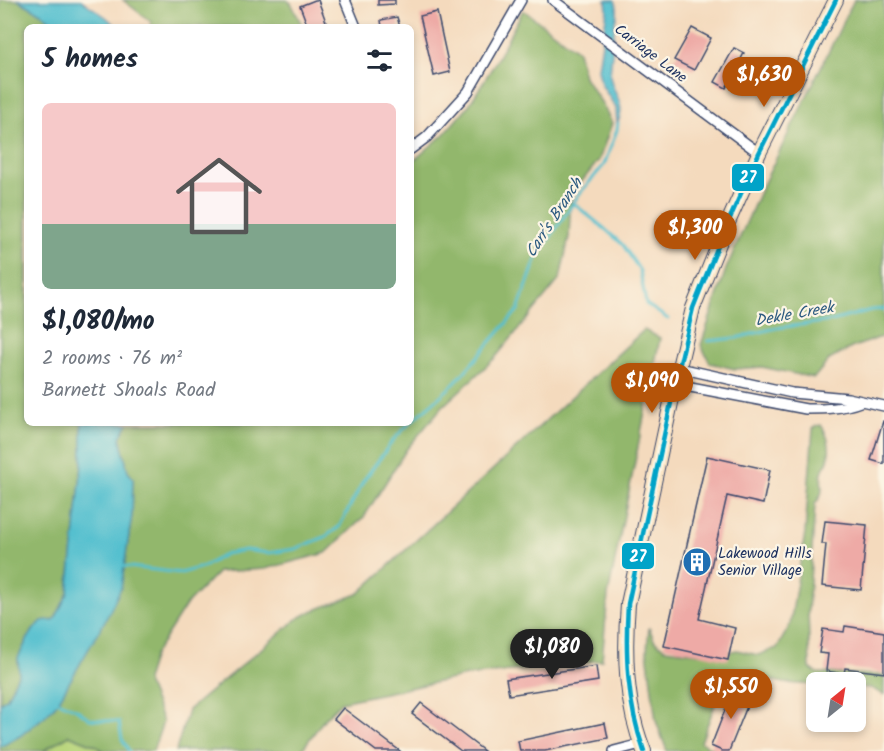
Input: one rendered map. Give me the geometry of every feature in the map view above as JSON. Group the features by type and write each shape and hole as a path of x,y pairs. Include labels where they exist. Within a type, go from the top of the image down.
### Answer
{"main road":[{"path":"642,747 629,697 626,635 628,604 693,308 759,153 836,0"}],"street":[{"path":"345,0 355,24"},
{"path":"414,147 427,137 468,92 520,0"},
{"name":"Carriage Lane","path":"553,0 759,153"},
{"path":"679,368 792,393 848,398 884,406"},
{"path":"675,384 806,409 826,409 860,402"},
{"path":"614,751 642,747"}],"green space":[{"path":"0,0 18,0 55,24 24,24 24,426 82,426 82,465 68,593 55,619 34,629 27,640 18,658 19,673 7,698 0,703"},
{"path":"123,0 287,0 291,3 302,24 151,24"},
{"path":"854,0 884,0 884,336 851,348 829,360 814,378 762,367 735,369 710,363 701,345 726,269 762,187"},
{"path":"523,10 578,51 584,77 612,123 599,160 571,195 569,237 560,279 495,358 442,407 406,450 364,517 326,553 265,569 218,572 186,605 154,655 146,680 163,722 153,751 104,751 69,735 43,751 0,751 0,747 42,719 54,707 121,588 132,515 133,478 128,472 120,437 126,426 414,426 414,160 444,134 469,105"},
{"path":"644,330 660,338 608,595 602,660 467,676 341,702 325,718 301,751 176,751 188,710 297,619 358,594"},
{"path":"821,425 826,434 829,453 821,477 821,495 815,504 808,612 810,668 816,672 806,672 806,684 748,676 733,682 724,680 701,742 716,751 667,751 656,721 647,651 649,627 654,640 665,649 714,655 737,650 758,655 777,648 790,625 805,533 813,429"},
{"path":"866,674 884,675 884,695 866,688"},
{"path":"69,735 97,746 104,751 43,751"}],"water":[{"path":"18,0 81,0 114,24 55,24"},
{"path":"606,0 615,0 617,8 610,75 621,111 617,124 616,108 601,84 598,69 607,10"},
{"path":"82,426 126,426 120,437 128,472 133,478 132,515 121,588 106,619 58,702 20,736 0,747 0,703 7,698 19,673 18,658 34,629 42,621 55,619 68,593 82,465"}],"building":[{"path":"318,0 327,24 307,24 300,6"},
{"path":"378,0 395,0 395,4 378,5"},
{"path":"437,12 450,72 434,76 420,16"},
{"path":"397,17 399,24 382,24 381,20"},
{"path":"692,28 711,38 694,70 674,60"},
{"path":"734,48 744,53 726,88 715,82"},
{"path":"884,421 884,464 871,460"},
{"name":"Lakewood Hills Senior Village","path":"707,456 770,470 763,504 727,496 699,619 735,628 728,660 664,646"},
{"path":"825,521 867,525 861,590 822,586 826,544 822,544"},
{"path":"845,626 884,632 884,673 845,668 844,672 826,671 828,654 819,653 823,629 844,632"},
{"path":"596,666 598,681 509,695 506,679"},
{"path":"734,687 752,694 729,751 722,751 711,746"},
{"path":"421,703 484,751 461,751 412,714"},
{"path":"343,708 400,751 376,751 334,719"},
{"path":"605,723 608,738 545,751 520,751 518,741"}],"waterway":[{"name":"Carr's Branch","path":"414,419 455,383 518,310 537,257 580,193 604,165 618,123"},
{"path":"573,203 623,245 640,271 646,304 668,319"},
{"name":"Dekle Creek","path":"708,341 736,338 776,328 832,321 871,310 884,309"},
{"name":"Carr's Branch","path":"121,566 181,573 205,566 225,554 246,550 268,553 295,549 325,537 339,527 364,480 394,439 407,426"},
{"path":"55,702 58,701 76,709 90,719 119,722 122,739 129,751"}],"transit line":[{"name":"27","path":"644,751 638,733 628,679 628,604 693,308 759,153 836,0"}],"place":[{"name":"Lakewood Hills Senior Village","path":"697,562"}]}
